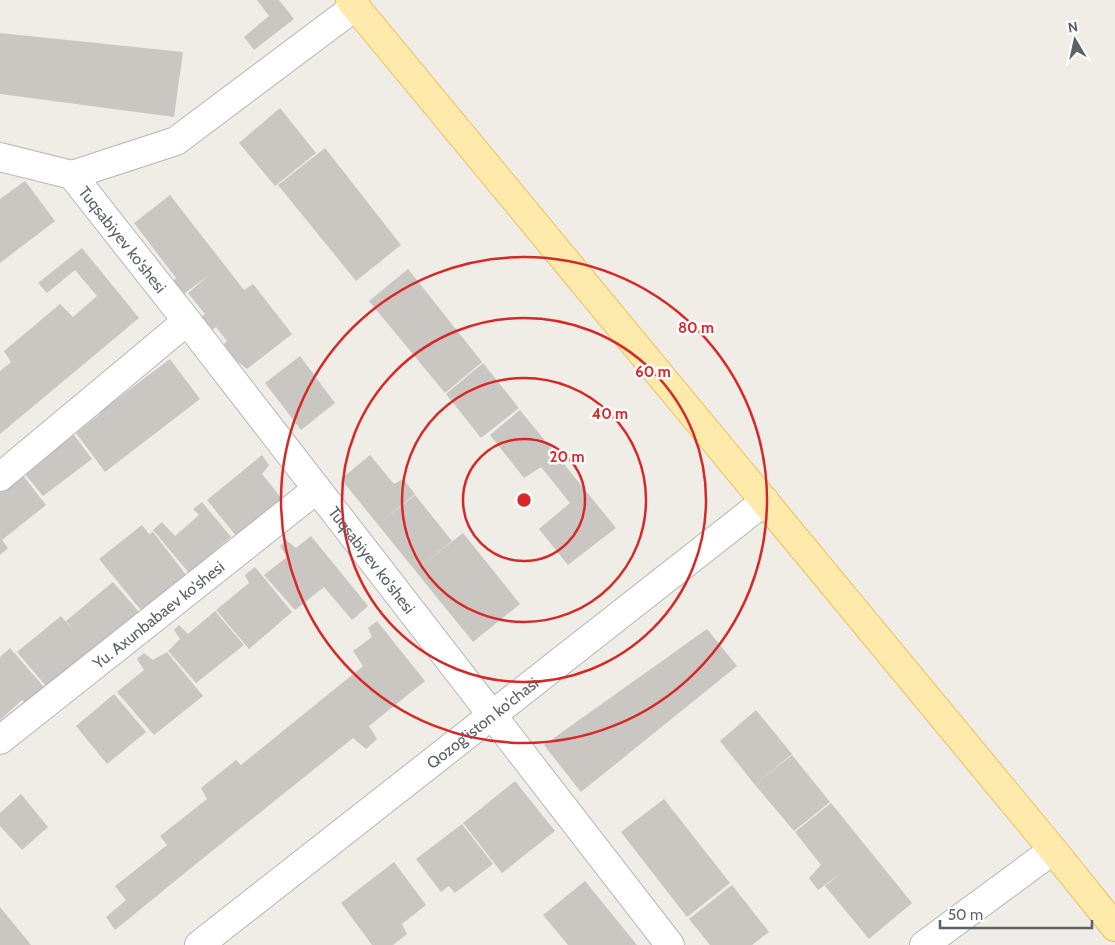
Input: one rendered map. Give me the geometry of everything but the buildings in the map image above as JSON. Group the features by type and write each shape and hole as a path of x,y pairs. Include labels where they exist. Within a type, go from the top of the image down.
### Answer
{"main road":[{"path":"353,3 1054,850 1115,927"}],"street":[{"name":"Tuqsabiyev ko'shesi","path":"5,163 72,175 176,141 353,3"},
{"name":"Tuqsabiyev ko'shesi","path":"72,175 670,945"},
{"path":"0,477 187,322"},
{"name":"Yu. Axunbabaev ko'shesi","path":"0,740 317,489"},
{"name":"Qozog'iston ko'chasi","path":"199,945 765,501"},
{"path":"924,945 1054,850"}]}
